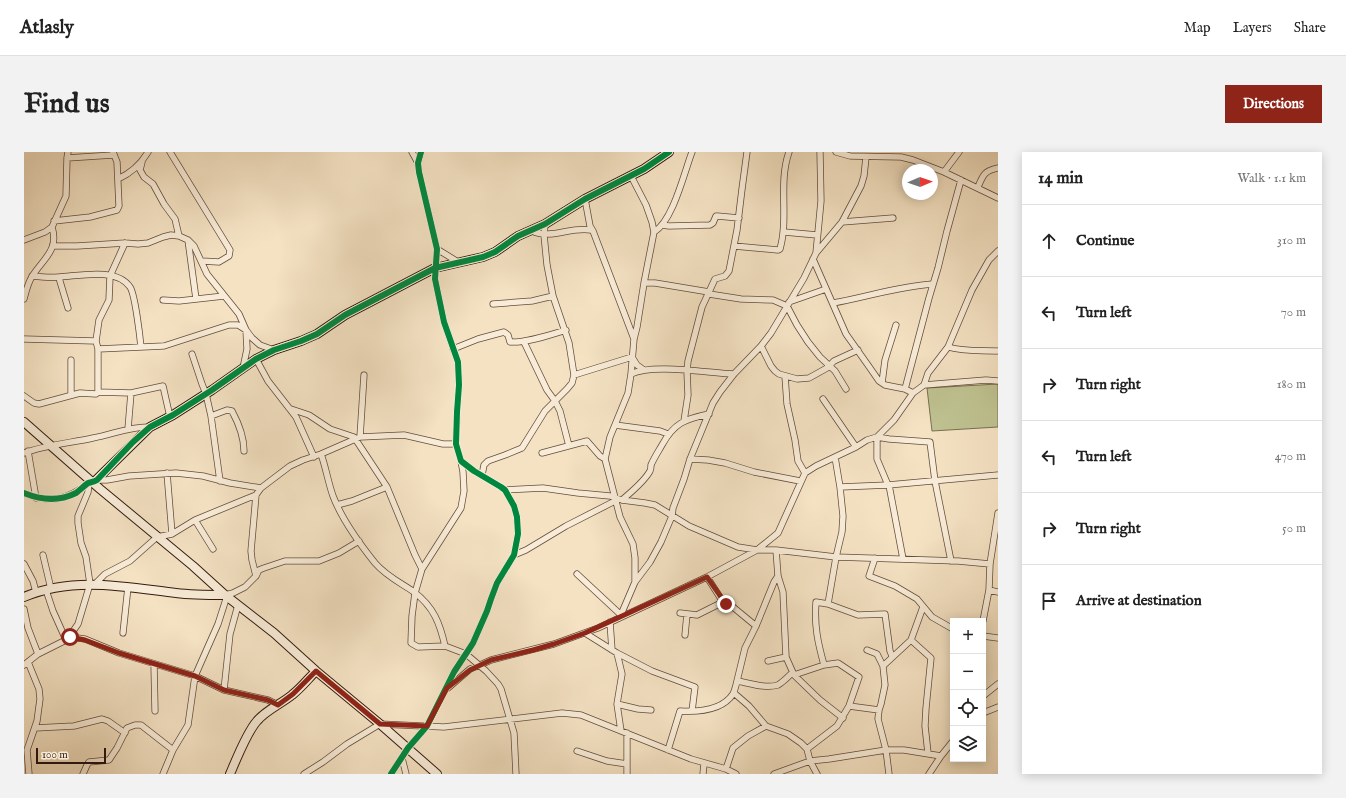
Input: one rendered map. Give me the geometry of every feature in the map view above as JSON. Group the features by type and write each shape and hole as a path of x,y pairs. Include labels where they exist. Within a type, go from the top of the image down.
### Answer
{"street":[{"path":"148,152 142,162 140,170 144,177 153,184 164,204 175,219 179,236"},
{"path":"170,152 230,250 229,256 219,262 202,261"},
{"path":"412,152 418,163 437,249 435,279 444,322 458,362 460,385 456,444 463,472 464,491 461,508 422,569 415,593 411,643 418,647 445,646 466,654 480,665 498,684 501,689 514,733 516,774"},
{"path":"418,163 420,152"},
{"path":"24,493 36,498 50,500 65,497 82,489 93,482 150,427 170,417 206,394 256,359 274,350 317,334 345,315 435,268 483,257 495,252 518,236 532,231 585,199 644,169 669,152"},
{"path":"654,232 662,225 671,209 692,152"},
{"path":"684,421 688,395 687,370 692,344 702,307 715,279 728,274 739,218 747,152"},
{"path":"734,246 779,250 784,232 785,176 790,152"},
{"path":"820,152 821,201 814,256 826,289 846,334 882,383 890,387 905,389 913,393"},
{"path":"836,152 850,156 866,157 882,155 913,160 978,187 998,198"},
{"path":"900,157 905,152"},
{"path":"944,172 959,152"},
{"path":"24,240 44,232 53,224 66,196 68,155 113,153 117,162 119,206 117,210 53,224"},
{"path":"620,616 635,582 650,562 672,516 673,508 690,459 720,392 734,374 762,346 771,334 804,278 814,256 842,222 861,186 864,176 866,157"},
{"path":"118,179 125,176 142,162"},
{"path":"978,187 987,171 998,168"},
{"path":"631,176 646,205 654,232 634,340 628,393 610,437 605,459 620,517 633,544 635,558 635,582"},
{"path":"905,389 962,180"},
{"path":"585,199 592,230 634,340"},
{"path":"662,225 710,225 713,223 716,216 739,218"},
{"path":"842,222 893,218"},
{"path":"24,299 32,276 50,254 53,246 53,224"},
{"path":"482,475 484,465 488,461 522,448 540,419 572,383 574,375 569,343 554,296 547,266 544,235 545,224"},
{"path":"532,231 544,235 575,229 592,230"},
{"path":"784,232 817,235"},
{"path":"53,246 125,243 148,244 171,235 179,236 188,240 194,246 207,274 240,314 246,330 252,338 260,345 274,350"},
{"path":"188,240 196,299"},
{"path":"98,392 98,349 96,341 99,320 109,300 110,276 125,243"},
{"path":"437,249 458,262"},
{"path":"924,385 928,373 948,347 972,290 989,260 998,251"},
{"path":"32,276 59,278 104,274 123,280 131,288 141,347"},
{"path":"59,278 68,308"},
{"path":"644,283 655,283 734,299 773,300 788,304 826,289"},
{"path":"833,303 905,287 934,284"},
{"path":"163,300 179,301 224,296"},
{"path":"493,304 532,301 554,296"},
{"path":"788,304 797,325 808,342 820,357 835,371 846,389"},
{"path":"98,349 170,344 228,325 238,325 246,330"},
{"path":"882,383 887,351 896,325"},
{"path":"243,368 247,348 246,330"},
{"path":"453,349 478,339 504,332 508,335 510,342 524,342 566,330"},
{"path":"24,339 96,341"},
{"path":"524,342 547,390 556,401 569,446"},
{"path":"762,346 771,366 775,371 785,376 804,380 824,370 834,361 858,350"},
{"path":"948,347 953,349 975,351 998,351"},
{"path":"192,354 206,394 211,416 220,481"},
{"path":"574,375 632,357"},
{"path":"632,357 636,365 644,370"},
{"path":"256,359 268,381 296,417 314,457"},
{"path":"71,360 71,396"},
{"path":"631,374 644,370 680,369 734,374"},
{"path":"357,438 364,375"},
{"path":"785,376 787,404 798,461 805,473"},
{"path":"903,559 888,485 877,459 877,437 894,420 913,393 924,385 986,380 998,381"},
{"path":"24,396 34,403 39,404 80,394 96,394 98,392 131,393 164,386 170,417"},
{"path":"128,429 131,393"},
{"path":"823,399 856,447"},
{"path":"291,409 309,415 330,429 357,438 387,487 422,569"},
{"path":"211,416 227,410 232,411 244,440 244,450"},
{"path":"622,500 636,488 650,471 652,464 668,434 677,425 688,419 709,414"},
{"path":"24,422 226,596 274,633 316,671 438,774"},
{"path":"615,425 660,431 668,434"},
{"path":"36,498 26,452 94,438 128,429 150,427"},
{"path":"256,576 251,551 256,495 261,488 290,466 357,438 404,435 443,444 456,444"},
{"path":"447,688 470,670 491,660 554,644 585,633 707,577 757,550 778,533 800,481 805,473 834,456 856,447 867,440 877,437 930,442 935,481 951,561"},
{"path":"542,453 587,441 600,456 605,459"},
{"path":"321,454 337,505 347,523 376,564 415,593 435,614 439,621 445,646"},
{"path":"828,604 842,532 843,516 840,487 834,456"},
{"path":"690,459 725,463 754,472 800,481"},
{"path":"391,774 408,748 427,726 454,672 480,631 497,583 514,555 518,534 517,517 514,506 505,490 461,461"},
{"path":"93,482 129,476 167,474 202,476 220,481 261,488"},
{"path":"167,474 172,534"},
{"path":"840,487 888,485 998,475"},
{"path":"93,482 78,516 81,543 93,584"},
{"path":"337,505 352,501 387,487"},
{"path":"505,490 543,488 655,505 689,526 722,541 738,547 757,550 776,550 836,557 951,561 990,564"},
{"path":"29,774 28,750 40,711 40,700 39,689 26,664 38,654 68,638 78,624 93,584 105,574 130,561 158,537 172,534 195,520 256,495"},
{"path":"514,555 526,550 615,499"},
{"path":"984,618 990,590 990,564 996,544 998,513"},
{"path":"195,520 213,549"},
{"path":"24,597 49,589 93,584 178,593 226,596 245,587 256,576 259,570 285,561 319,560 339,553 359,541"},
{"path":"776,550 778,576 783,592 786,657 793,674 820,700 843,718"},
{"path":"43,555 53,611 68,638"},
{"path":"875,558 869,576 895,586 918,599 932,617 950,627"},
{"path":"24,564 33,581 36,592"},
{"path":"577,574 620,616"},
{"path":"668,750 680,711 714,708 726,701 734,693 745,648 778,576"},
{"path":"707,577 723,602 733,607 756,626"},
{"path":"123,633 128,587"},
{"path":"990,590 998,592"},
{"path":"164,774 173,750 188,725 195,676 218,624 226,596"},
{"path":"680,613 697,615 723,602"},
{"path":"824,665 818,644 816,628 816,602 828,604 858,615 885,614 892,656"},
{"path":"224,690 230,634 238,605"},
{"path":"883,666 892,656 911,640 923,607"},
{"path":"24,609 28,628 38,654"},
{"path":"685,635 687,614"},
{"path":"610,622 614,651 622,674 617,704 621,731"},
{"path":"585,633 614,651 652,671 694,687 692,711"},
{"path":"986,636 998,638"},
{"path":"68,638 85,640 119,653 195,676 224,690 268,700 278,705"},
{"path":"911,640 931,658 925,726 928,753"},
{"path":"867,650 877,654 883,666 885,685 878,719 886,750 889,774"},
{"path":"768,661 786,657"},
{"path":"737,681 761,686 769,686 778,684 793,674 824,665 838,663 859,677 849,706 843,718 837,726 807,749"},
{"path":"154,664 155,711"},
{"path":"230,774 255,722 293,694 316,671"},
{"path":"986,694 998,684"},
{"path":"734,693 749,706 766,726 788,734 801,743 807,749 810,761 817,774"},
{"path":"617,704 638,709 652,710"},
{"path":"849,706 879,710"},
{"path":"986,712 998,707"},
{"path":"304,774 347,744 380,724 444,727 479,722 510,720 556,713 572,713 581,715 704,764 726,769 736,774"},
{"path":"35,728 74,726 102,719 108,721 125,733"},
{"path":"83,774 89,762 109,760 127,728 130,726 141,725 173,750"},
{"path":"726,769 734,748 748,736 766,726"},
{"path":"627,733 627,774"},
{"path":"929,774 950,745"},
{"path":"774,774 810,761 886,750 904,750 941,756"},
{"path":"577,751 607,761 627,764"},
{"path":"402,758 406,774"},
{"path":"703,774 704,764"}],"green space":[{"path":"998,384 998,427 932,431 927,388"}],"cycle path":[{"path":"391,774 408,748 427,726 454,672 473,643 497,583 514,555 518,534 517,517 514,506 505,490 461,461 456,444 459,385 458,362 444,322 435,279 437,249 419,172 418,163 421,152"},
{"path":"24,493 50,499 63,498 76,493 88,483 97,480 133,442 150,427 173,415 212,390 256,359 274,350 317,334 345,315 435,268 483,257 495,252 518,236 545,224 585,199 644,169 669,152"}],"route":[{"path":"70,637 85,640 119,653 195,676 224,690 268,700 278,705 293,694 316,671 380,724 427,726 447,688 470,670 491,660 554,644 585,633 707,577 723,602 726,604"}]}
